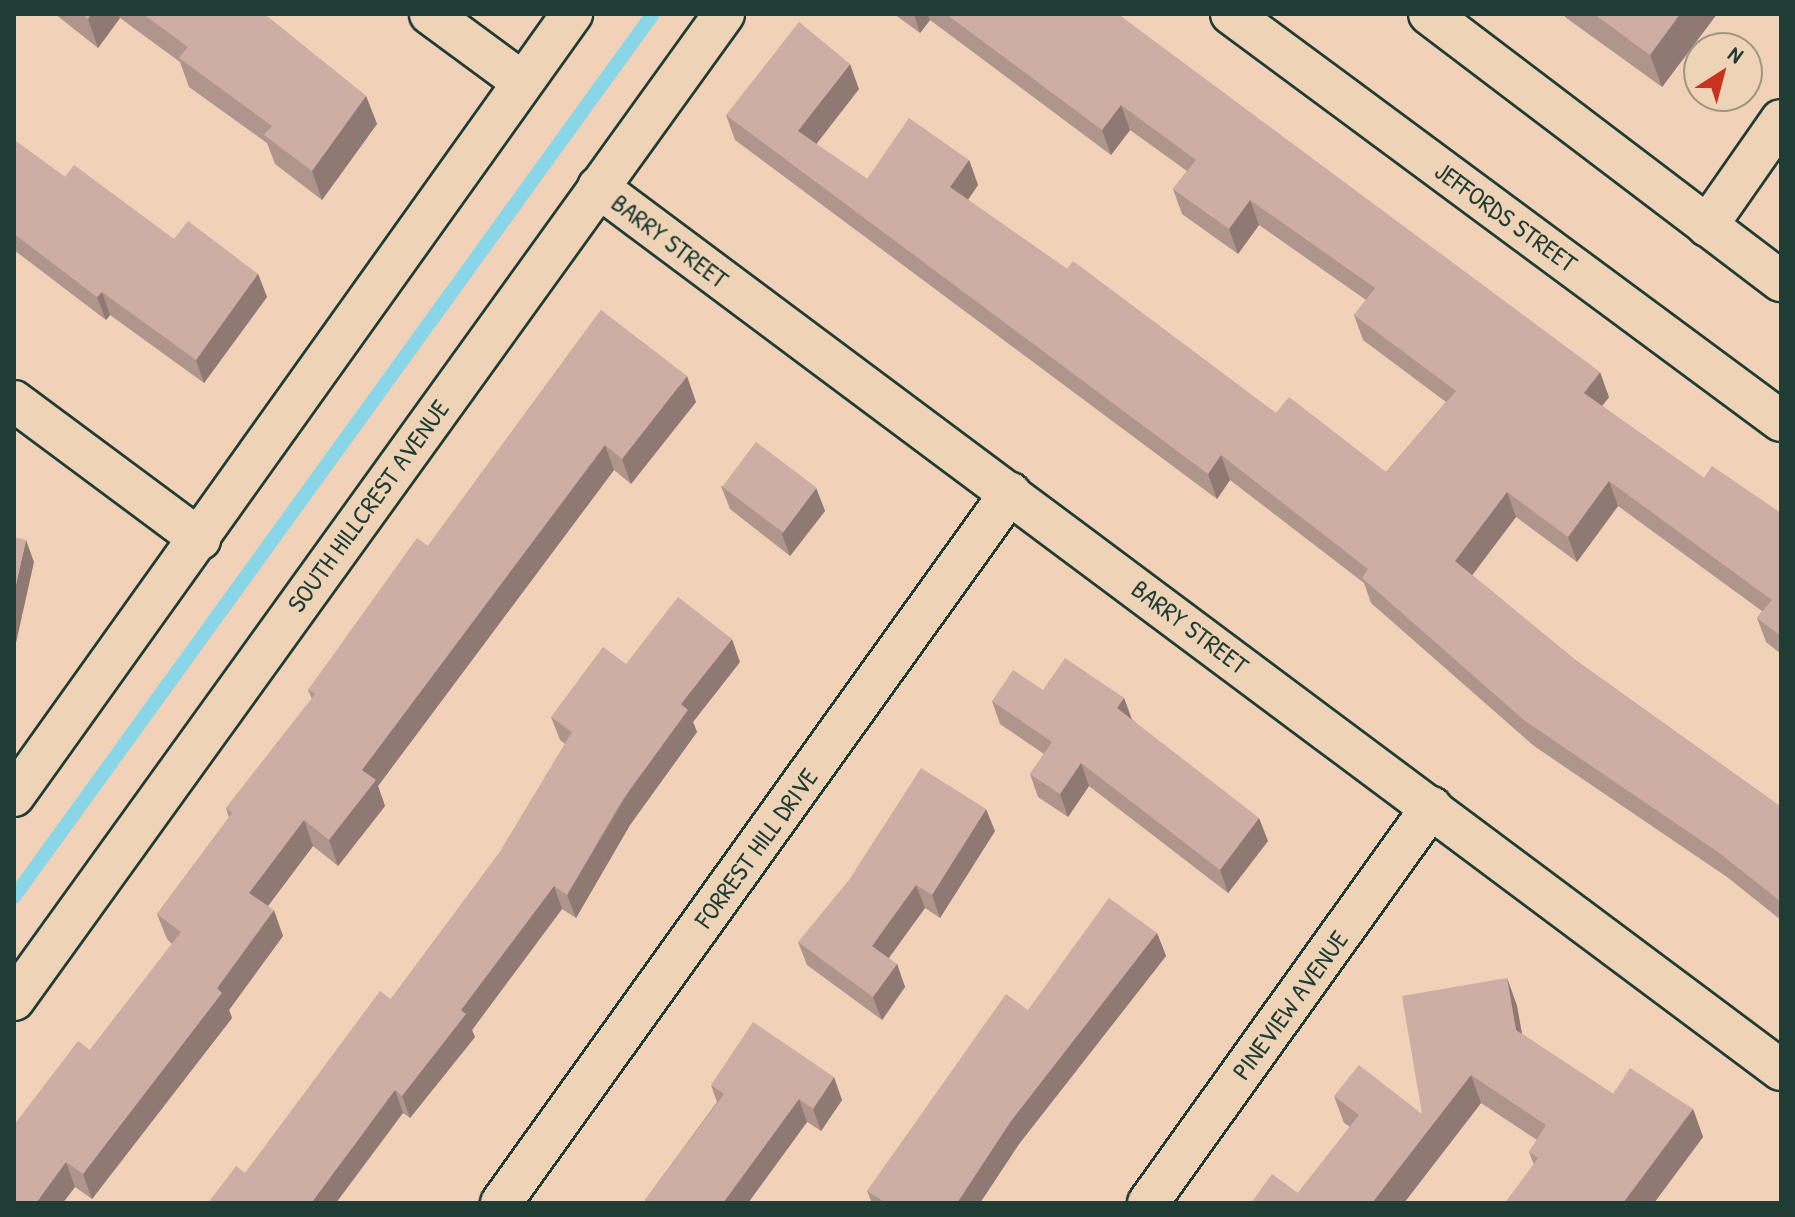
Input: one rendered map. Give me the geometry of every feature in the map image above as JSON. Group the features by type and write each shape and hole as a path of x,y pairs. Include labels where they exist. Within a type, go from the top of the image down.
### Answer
{"street":[{"path":"430,14 521,81"},
{"path":"14,796 200,539 521,81 572,14"},
{"name":"SOUTH HILLCREST AVENUE","path":"14,1000 724,14"},
{"name":"JEFFORDS STREET","path":"1231,14 1781,421"},
{"path":"1429,14 1781,281"},
{"path":"1707,226 1781,120"},
{"name":"BARRY STREET","path":"598,187 1781,1070"},
{"path":"14,401 200,539"},
{"name":"FORREST HILL DRIVE","path":"501,1203 1010,493"},
{"name":"PINEVIEW AVENUE","path":"1148,1203 1432,807"}],"building":[{"path":"143,14 264,14 366,96 312,171 264,135 272,126 179,58 188,47"},
{"path":"946,14 1118,14 1600,372 1584,393 1704,478 1712,466 1781,513 1781,636 1757,618 1772,600 1609,481 1568,537 1507,492 1455,561 1574,659 1781,807 1781,902 1718,852 1525,721 1362,578 1368,569 1221,455 1208,474 726,115 799,22 850,64 798,131 867,179 909,118 969,160 950,187 1067,269 1073,261 1276,413 1289,397 1386,472 1456,391 1354,315 1375,288 1250,200 1229,229 1173,189 1196,160 1121,105 1102,130"},
{"path":"1594,14 1680,14 1650,55"},
{"path":"14,140 65,177 74,165 174,239 188,221 258,274 196,360 102,292 97,297 14,234"},
{"path":"601,310 687,376 622,459 605,445 362,770 376,780 329,840 304,820 249,893 274,910 217,988 222,993 83,1174 66,1162 36,1203 14,1203 14,1125 78,1041 90,1050 181,932 157,914 232,813 226,808 315,694 308,690 417,538 428,546"},
{"path":"756,442 817,488 783,532 722,487"},
{"path":"14,537 26,540 14,593"},
{"path":"678,597 732,639 681,704 688,710 621,802 567,895 554,886 461,1010 466,1014 402,1096 395,1090 311,1203 208,1203 236,1166 245,1173 380,991 391,999 500,852 572,732 551,717 603,647 626,664"},
{"path":"1065,658 1124,698 1117,708 1259,818 1220,870 1081,763 1060,794 1030,774 1052,742 992,701 1013,670 1043,690"},
{"path":"921,768 986,809 932,895 916,885 872,946 897,964 873,997 798,942 849,880"},
{"path":"1109,898 1157,933 1011,1121 957,1203 886,1203 867,1191 1006,994 1028,1010"},
{"path":"1507,978 1516,1030 1613,1094 1630,1068 1693,1109 1623,1203 1505,1203 1538,1158 1529,1152 1546,1125 1471,1075 1372,1203 1251,1203 1272,1174 1298,1193 1359,1115 1334,1096 1359,1065 1422,1114 1402,996"},
{"path":"753,1022 834,1077 813,1109 799,1099 723,1203 649,1203 645,1200 724,1094 711,1085"}],"waterway":[{"path":"14,897 653,14"}]}
